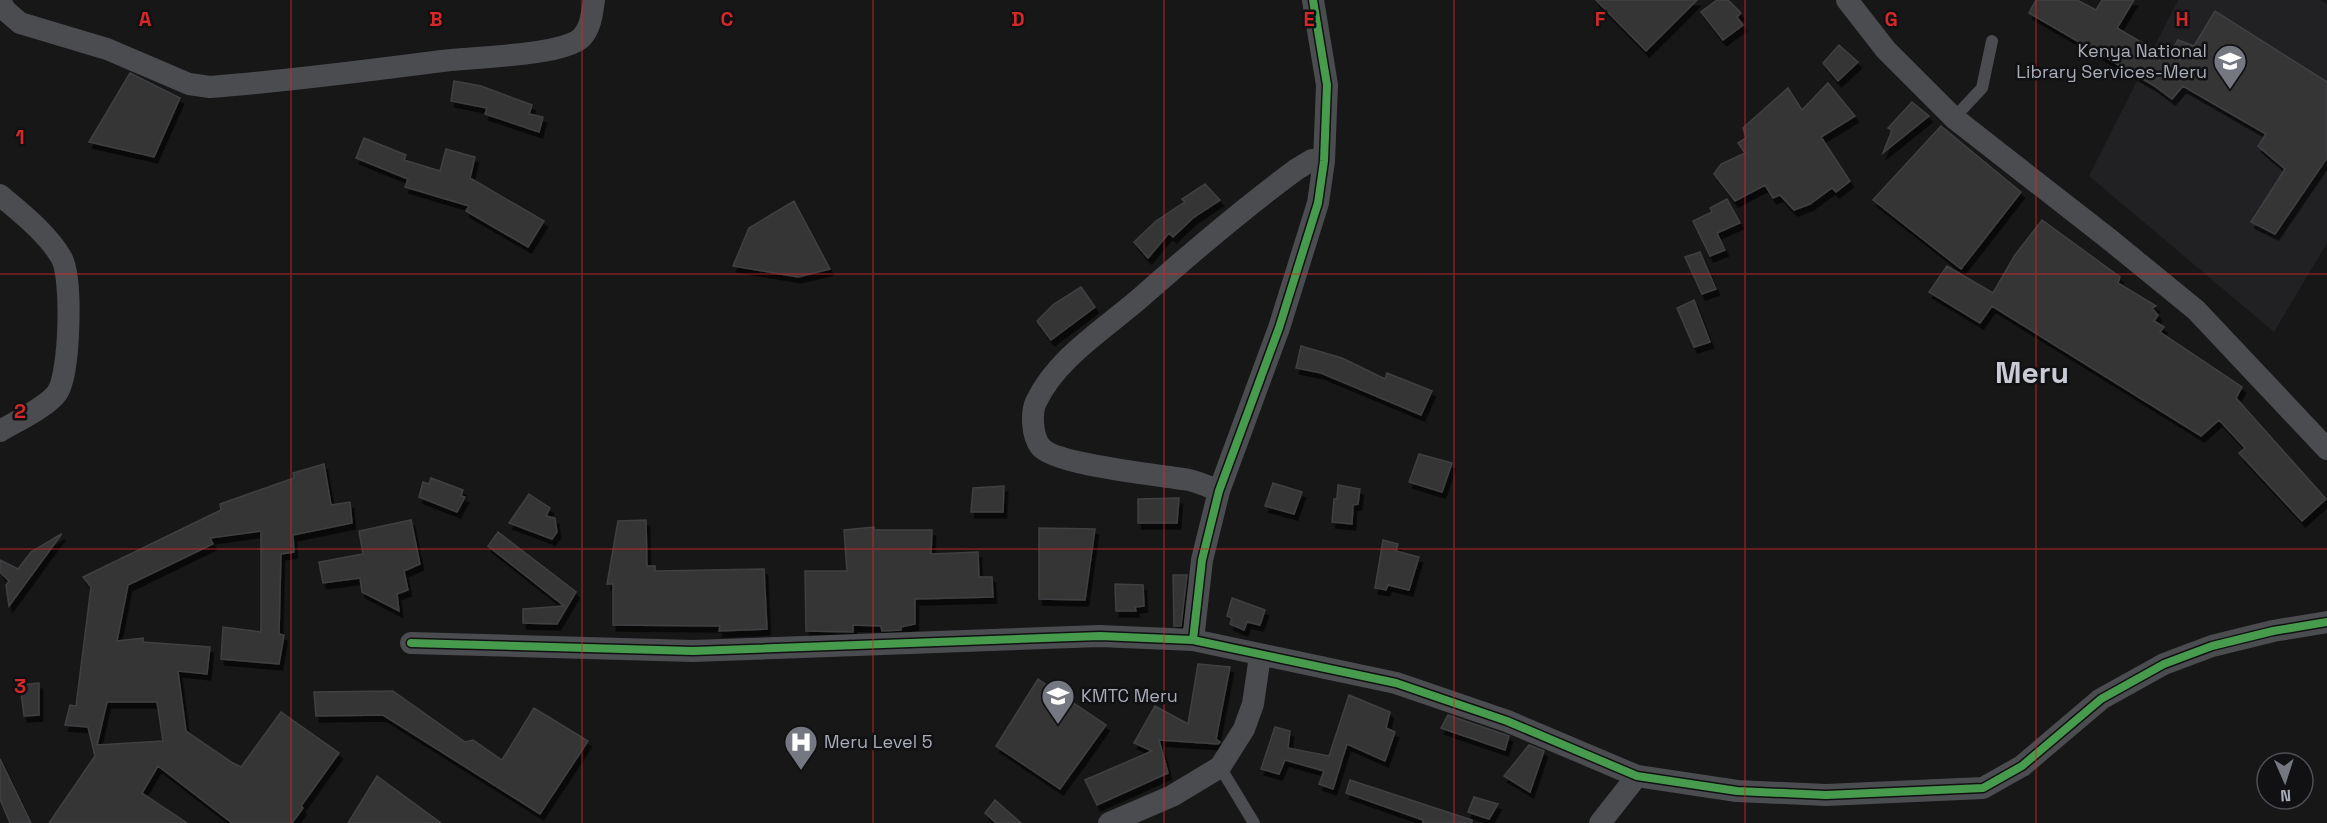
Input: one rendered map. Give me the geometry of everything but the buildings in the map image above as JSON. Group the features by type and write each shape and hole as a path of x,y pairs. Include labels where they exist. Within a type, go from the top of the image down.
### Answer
{"street":[{"path":"0,0 5,10 20,23 107,49 189,84 210,87 347,75 569,45 581,38 591,23 594,0"},
{"path":"1193,640 1202,560 1219,491 1251,410 1289,299 1318,203 1324,160 1327,85 1313,0"},
{"path":"1847,0 1886,50 1954,118 2196,310 2327,449"},
{"path":"1219,491 1192,481 1130,472 1053,456 1040,447 1034,432 1035,404 1060,369 1081,348 1213,234 1297,168 1312,160 1324,160"},
{"path":"0,195 45,236 63,259 67,274 68,325 65,370 58,392 0,431"},
{"path":"411,643 693,651 1100,636 1193,640 1396,683 1508,721 1637,776 1737,791 1826,795 1983,788 2022,766 2101,699 2164,664 2212,646 2273,631 2327,622"},
{"path":"1109,823 1172,796 1220,767 1244,729 1253,704 1260,656"},
{"path":"1599,823 1637,776"}],"lane":[{"path":"1954,118 1982,88 1992,41"},
{"path":"1220,767 1254,823"}],"shaded area":[{"name":"Kenya National Library Services-Meru","path":"2178,0 2320,0 2327,4 2327,243 2274,332 2089,176"}],"cycle path":[{"path":"1193,640 1202,560 1219,491 1279,328 1318,203 1324,161 1327,85 1313,0"},
{"path":"411,643 693,651 1100,636 1193,640 1396,683 1507,721 1637,776 1737,791 1826,795 1983,788 2022,766 2101,699 2164,664 2212,646 2273,631 2327,622"}],"place":[{"name":"Kenya National Library Services-Meru","path":"2230,90"},
{"name":"KMTC Meru","path":"1058,725"},
{"name":"Meru Level 5","path":"801,771"}],"district":[{"name":"Meru","path":"2032,373"}]}
